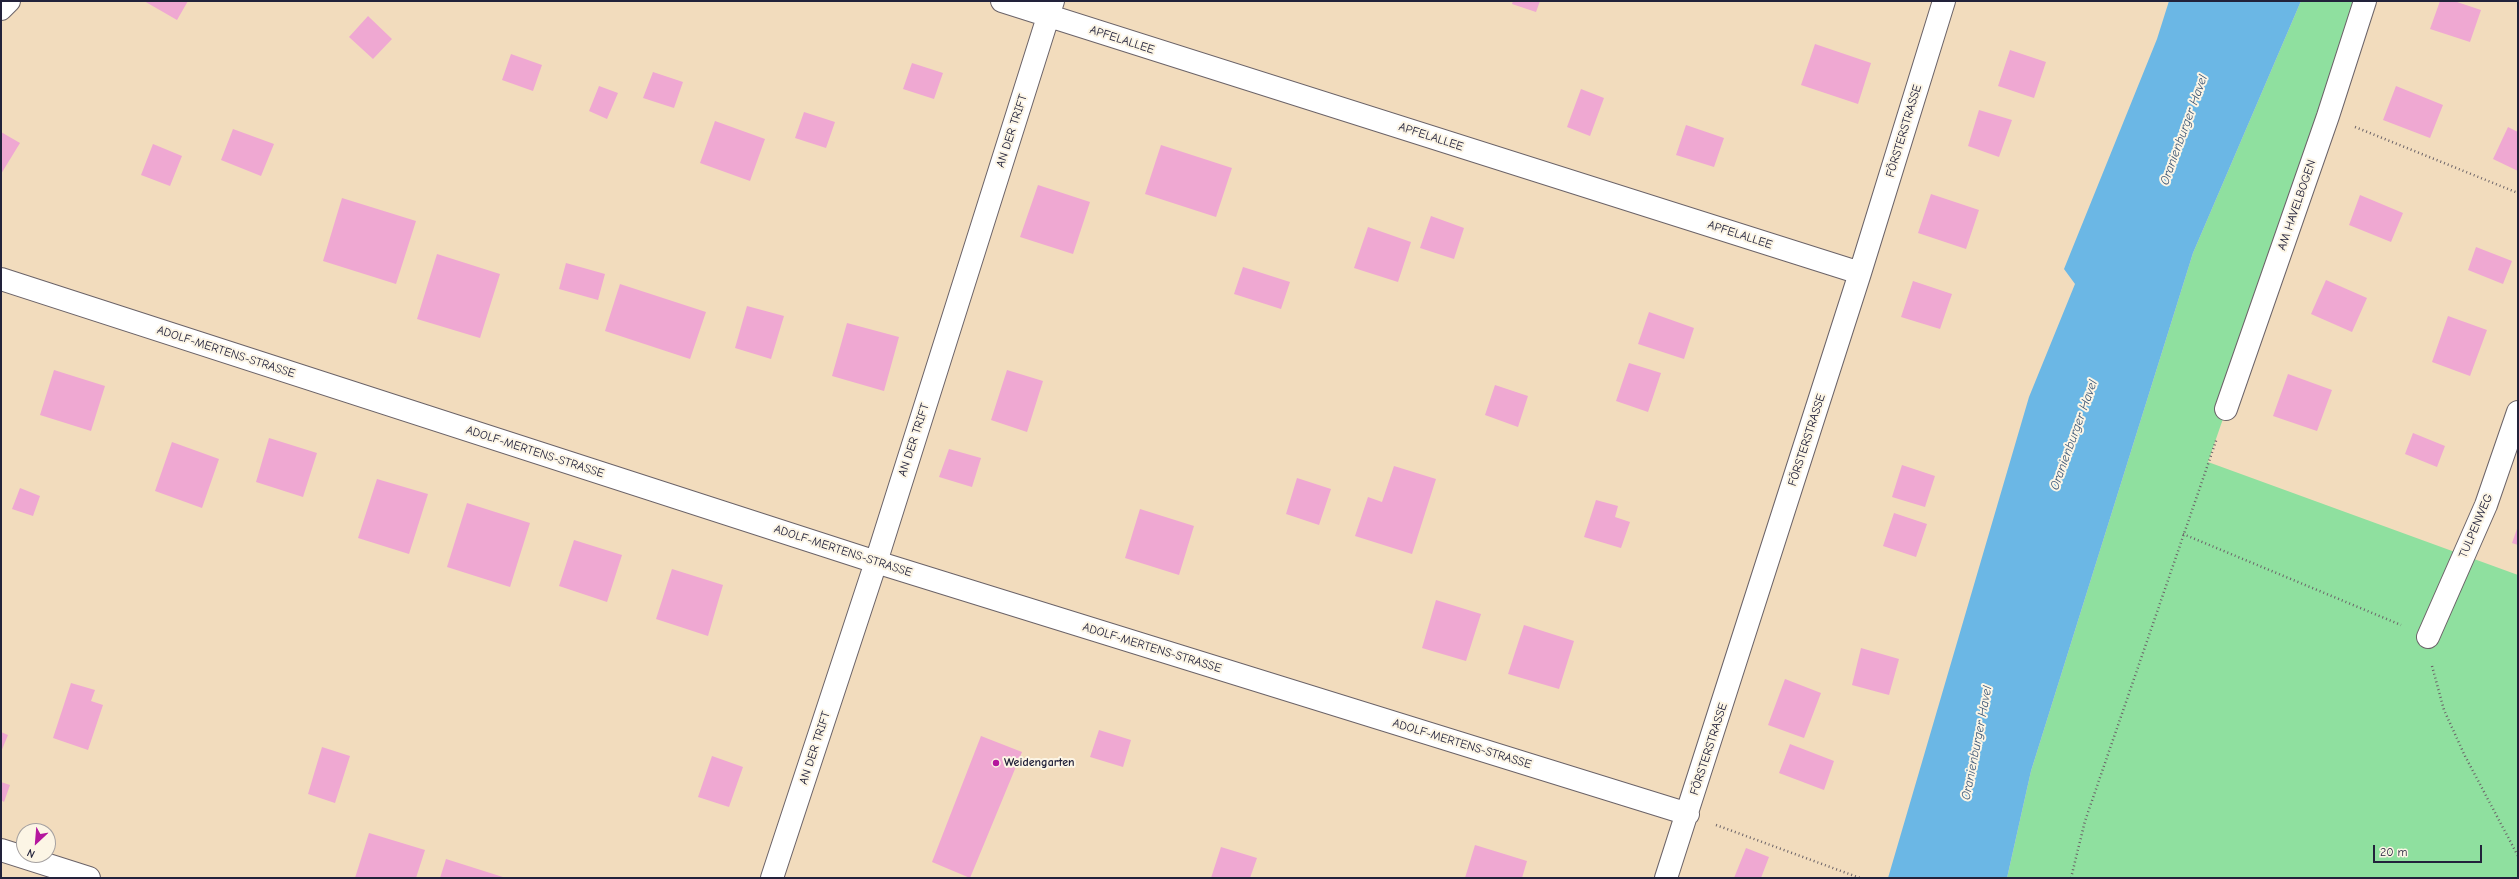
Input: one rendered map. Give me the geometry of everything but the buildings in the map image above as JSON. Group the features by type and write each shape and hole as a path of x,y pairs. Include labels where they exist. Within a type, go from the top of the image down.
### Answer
{"street":[{"path":"1,9 9,1"},
{"name":"APFELALLEE","path":"1002,1 1051,9 1860,273"},
{"name":"FÖRSTERSTRASSE","path":"1666,878 1688,814 1860,273 1944,1"},
{"name":"AM HAVELBOGEN","path":"2226,409 2328,116 2365,1"},
{"name":"AN DER TRIFT","path":"772,878 876,562 1051,9"},
{"name":"ADOLF-MERTENS-STRASSE","path":"1,279 876,562 1688,814"},
{"name":"TULPENWEG","path":"2428,637 2486,505 2518,412"},
{"path":"1,850 89,878"}],"path":[{"path":"2328,116 2518,193"},
{"path":"2071,878 2085,821 2226,409"},
{"path":"2183,534 2428,637 2430,659 2444,710 2465,756 2518,856"},
{"path":"1688,814 1860,878"}],"green space":[{"path":"2301,1 2365,1 2328,116 2208,462 2518,575 2518,878 2007,878 2031,771 2193,253"}],"water":[{"name":"Oranienburger Havel","path":"2169,1 2301,1 2193,253 2031,771 2007,878 1888,878 2029,397 2075,284 2064,269 2157,39"}],"place":[{"name":"Weidengarten","path":"996,763"}]}
